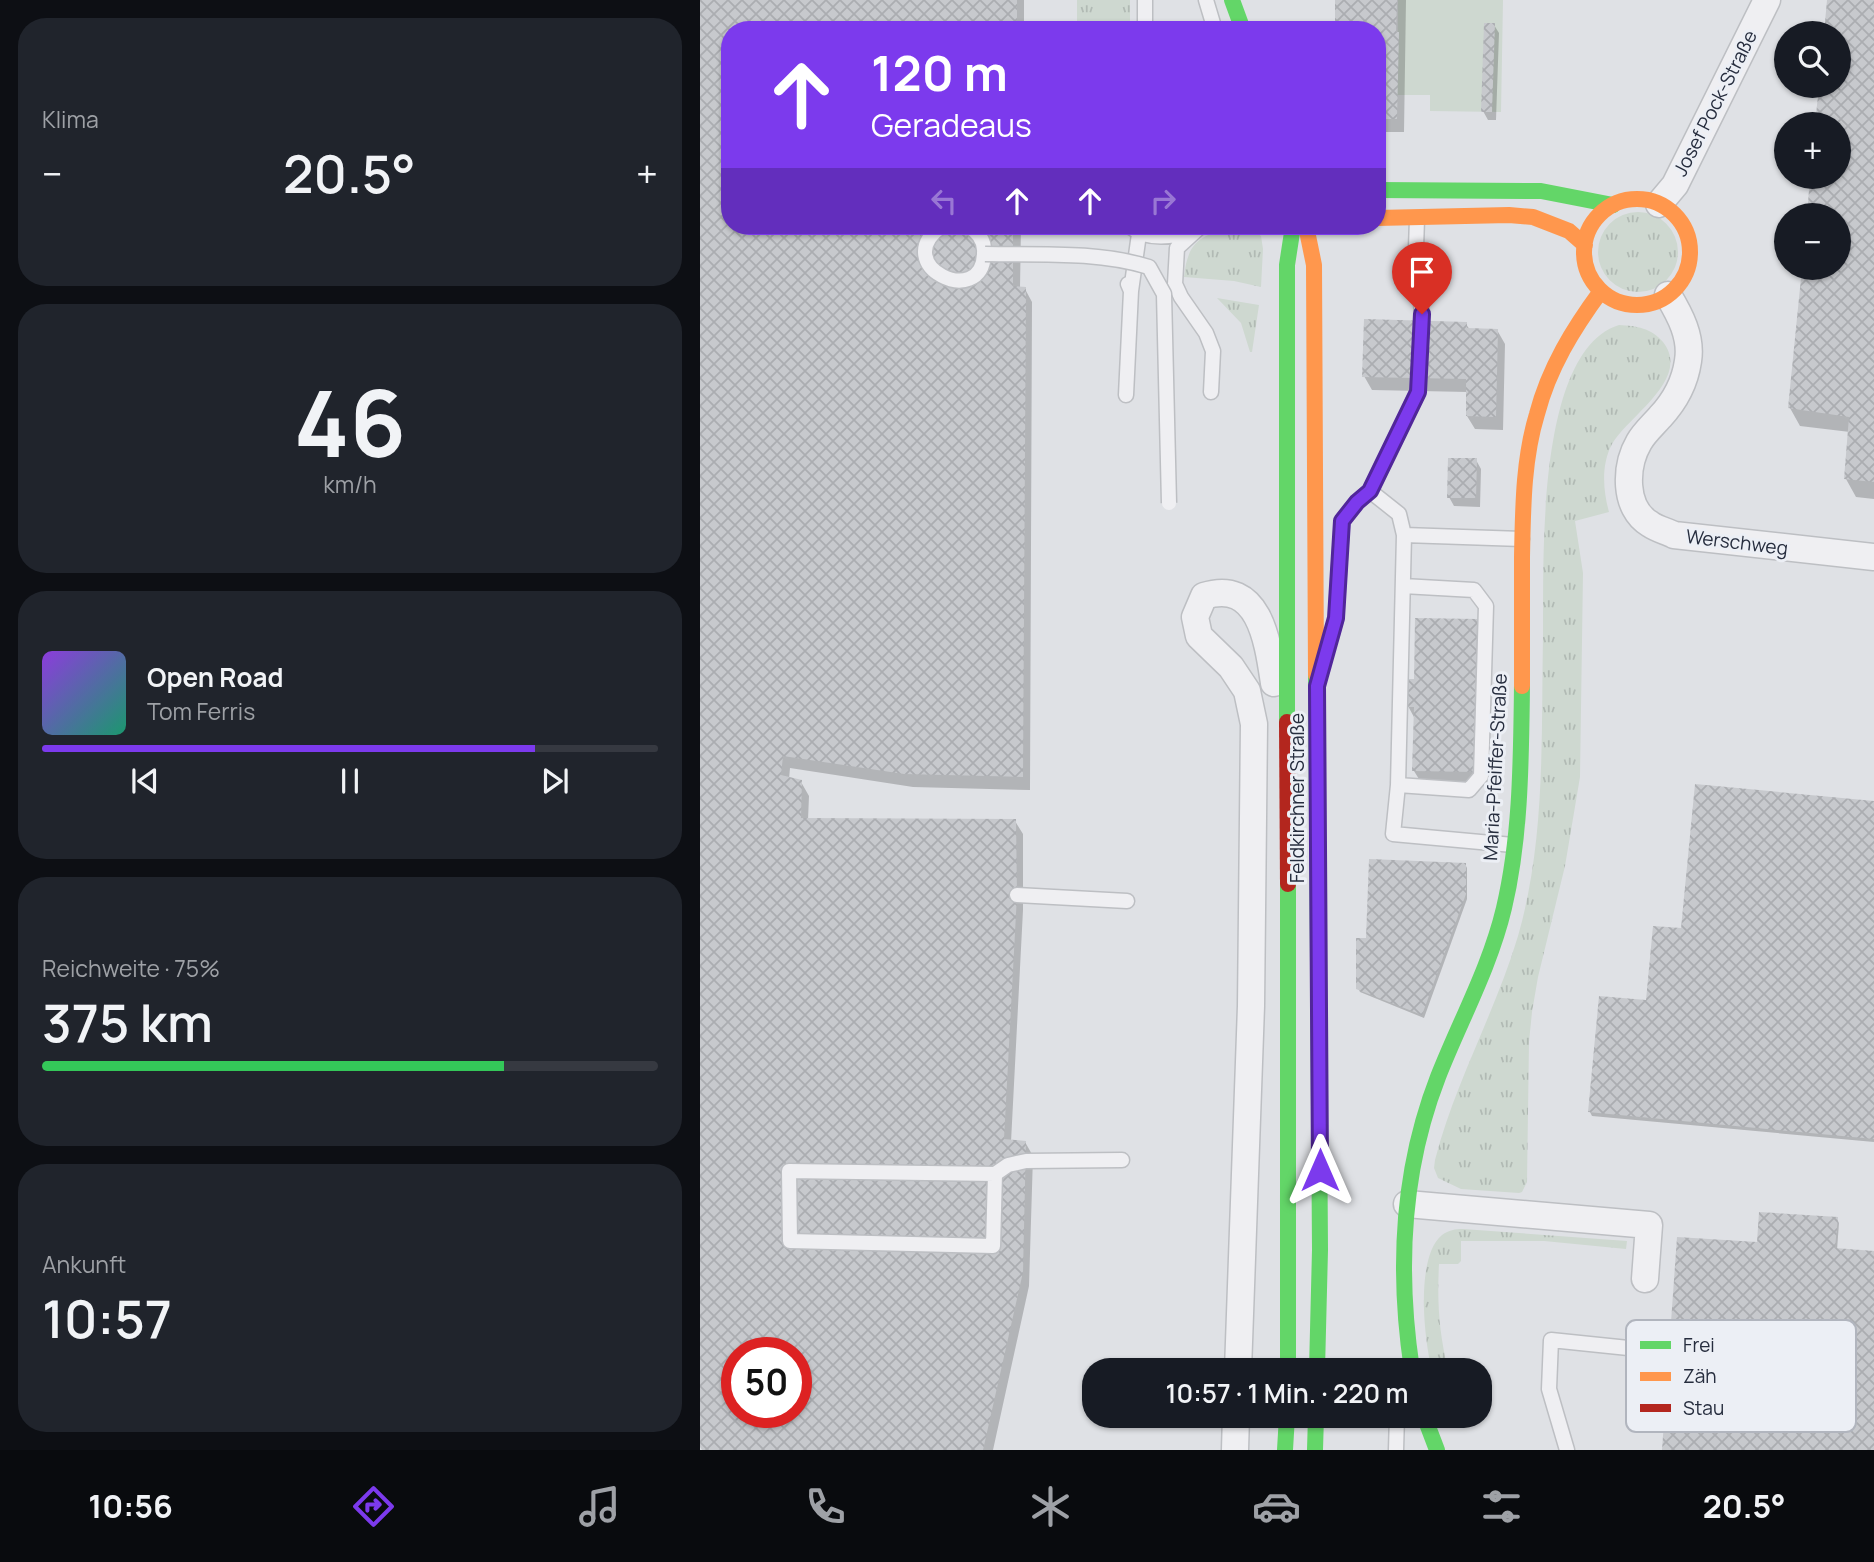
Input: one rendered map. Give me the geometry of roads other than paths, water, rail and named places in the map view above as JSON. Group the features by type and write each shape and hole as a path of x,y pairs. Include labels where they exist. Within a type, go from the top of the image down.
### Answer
{"main road":[{"path":"1232,0 1240,21"},
{"path":"1386,190 1541,191 1613,205"},
{"path":"1642,199 1659,204 1677,217 1688,235 1690,254 1685,276 1668,295 1651,304 1633,305 1616,301 1601,291 1589,274 1584,254 1592,225 1613,205 1642,199"},
{"path":"1386,218 1479,218 1509,215 1533,217 1569,231 1585,245"},
{"name":"Feldkirchner Straße","path":"1288,1358 1287,265 1292,235"},
{"name":"Feldkirchner Straße","path":"1308,235 1314,265 1320,1250 1317,1358"},
{"name":"Maria-Pfeiffer-Straße","path":"1410,1358 1403,1307 1403,1251 1414,1156 1428,1104 1497,931 1508,888 1514,845 1519,792 1523,539 1532,432 1540,402 1566,340 1601,291"},
{"path":"1285,1450 1286,1428"},
{"path":"1315,1450 1316,1428"},
{"path":"1429,1428 1437,1450"}],"street":[{"name":"Josef Pock-Straße","path":"1659,204 1675,185 1767,0"},
{"name":"Werschweg","path":"1668,295 1681,316 1688,339 1689,358 1685,377 1676,397 1640,439 1633,456 1629,494 1637,513 1649,524 1674,535 1874,557"},
{"path":"1238,1358 1251,1006 1254,724 1247,691 1231,667 1199,636 1195,617 1204,596 1219,592 1238,595 1256,612 1270,651 1286,769"},
{"path":"1407,1204 1649,1225 1645,1279"},
{"path":"1235,1450 1236,1428"}],"lane":[{"path":"1145,21 1146,0"},
{"path":"1206,0 1212,21"},
{"path":"1317,686 1336,618 1342,521 1370,491 1418,392 1422,314 1416,248 1418,218"},
{"path":"932,235 927,247 928,259 936,274 948,280 962,280 979,268 985,254 978,235"},
{"path":"1126,395 1134,235"},
{"path":"1152,235 1179,235"},
{"path":"1191,235 1177,248 1175,284 1206,333 1213,351 1211,392"},
{"path":"985,254 1076,256 1128,261 1149,267 1164,294 1170,503"},
{"path":"1370,491 1399,514 1404,534 1398,785 1393,834 1514,845"},
{"path":"1404,534 1523,539"},
{"path":"1398,785 1469,790 1481,776 1486,606 1474,590 1402,586"},
{"path":"1017,895 1127,901"},
{"path":"995,1174 993,1246 790,1241 789,1171 995,1174 1008,1165 1026,1161 1122,1160"},
{"path":"1567,1450 1549,1389 1551,1340 1626,1348"},
{"path":"1396,1450 1397,1428"}]}
